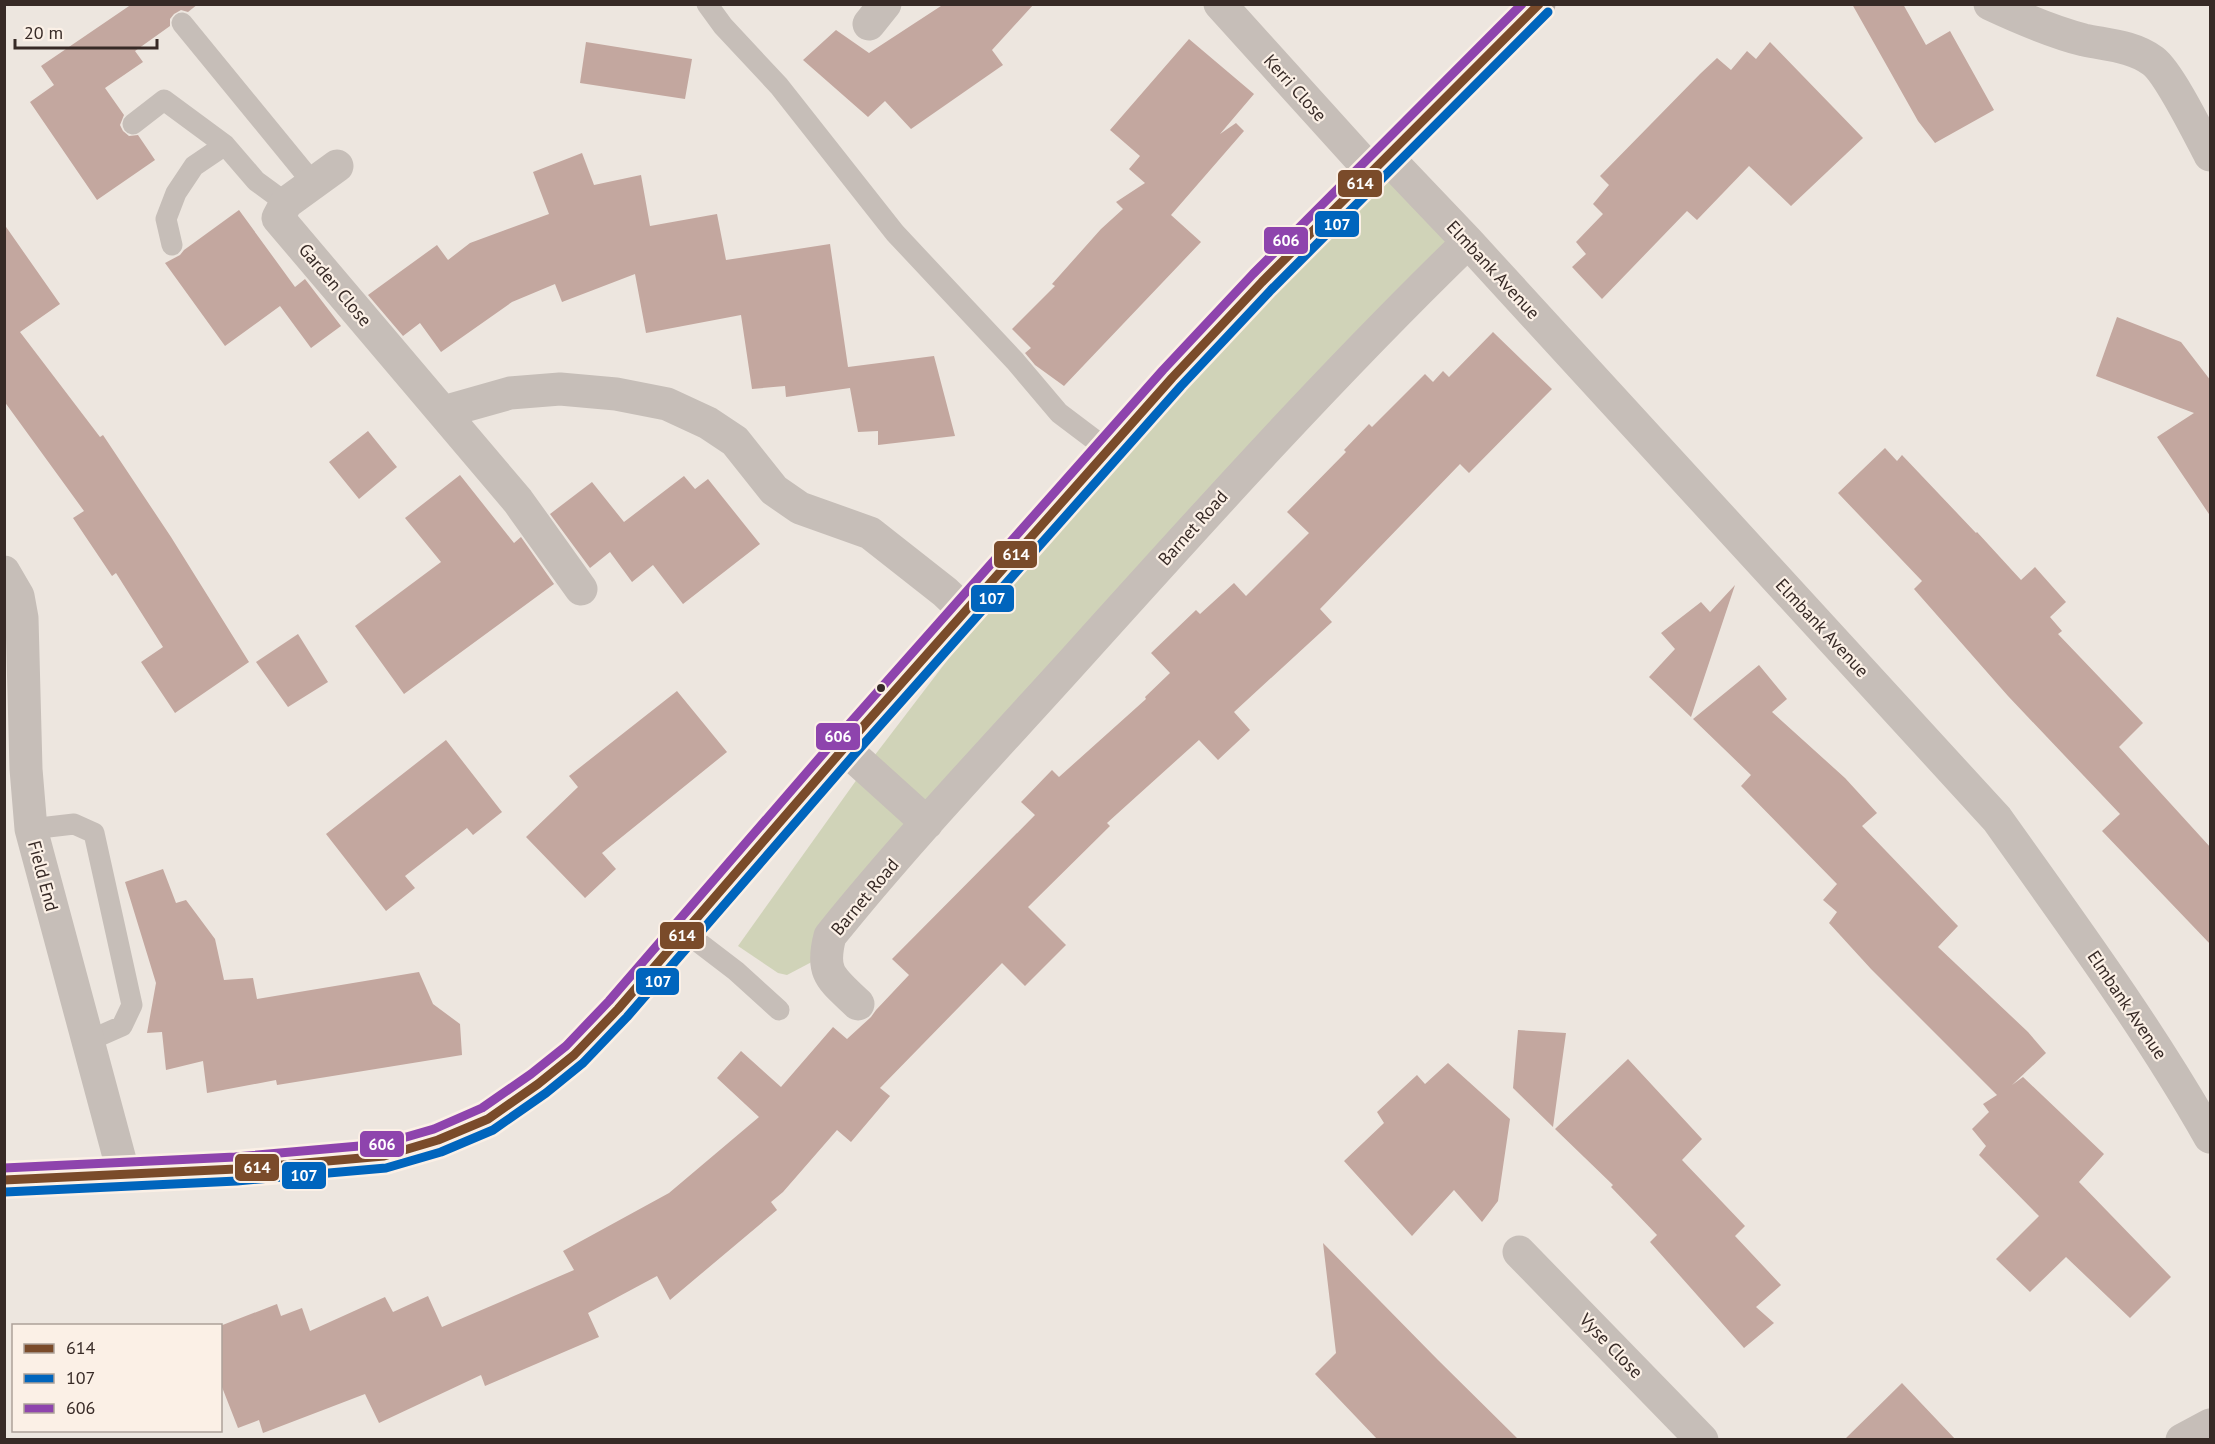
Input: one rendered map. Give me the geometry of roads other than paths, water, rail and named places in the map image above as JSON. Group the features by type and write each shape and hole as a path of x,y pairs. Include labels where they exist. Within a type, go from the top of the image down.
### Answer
{"main road":[{"path":"4,1180 236,1169 384,1156 438,1140 488,1119 538,1084 574,1055 618,1009 965,611 1254,291 1539,4"}],"street":[{"name":"Kerri Close","path":"1220,4 1378,164"},
{"path":"1990,4 2019,18 2084,40 2119,45 2154,61 2166,77 2211,155"},
{"name":"Elmbank Avenue","path":"1378,164 1468,242 1997,819 2175,1076 2211,1137"},
{"path":"286,203 325,175"},
{"name":"Garden Close","path":"286,203 279,218 518,501 580,589"},
{"name":"Barnet Road","path":"858,1004 836,983 827,968 825,955 830,936 927,823 1218,501 1468,242"},
{"path":"443,412 510,393 560,389 616,394 667,404 708,423 735,441 774,490 800,508 870,533 945,592 965,611"},
{"name":"Field End","path":"4,572 18,596 22,618 26,769 31,829 123,1175"},
{"path":"844,748 927,823"},
{"name":"Vyse Close","path":"1519,1251 1702,1440"},
{"path":"2182,1440 2211,1425"}],"lane":[{"path":"707,4 723,27 779,86 895,233 1008,353 1059,413 1108,450"},
{"path":"182,22 325,175"},
{"path":"133,124 164,100 225,145 256,182 286,203"},
{"path":"172,245 166,219 176,193 194,166 225,145"},
{"path":"31,829 74,824 93,833 132,1005 122,1026 88,1041"},
{"path":"685,932 736,971 779,1010"}]}
